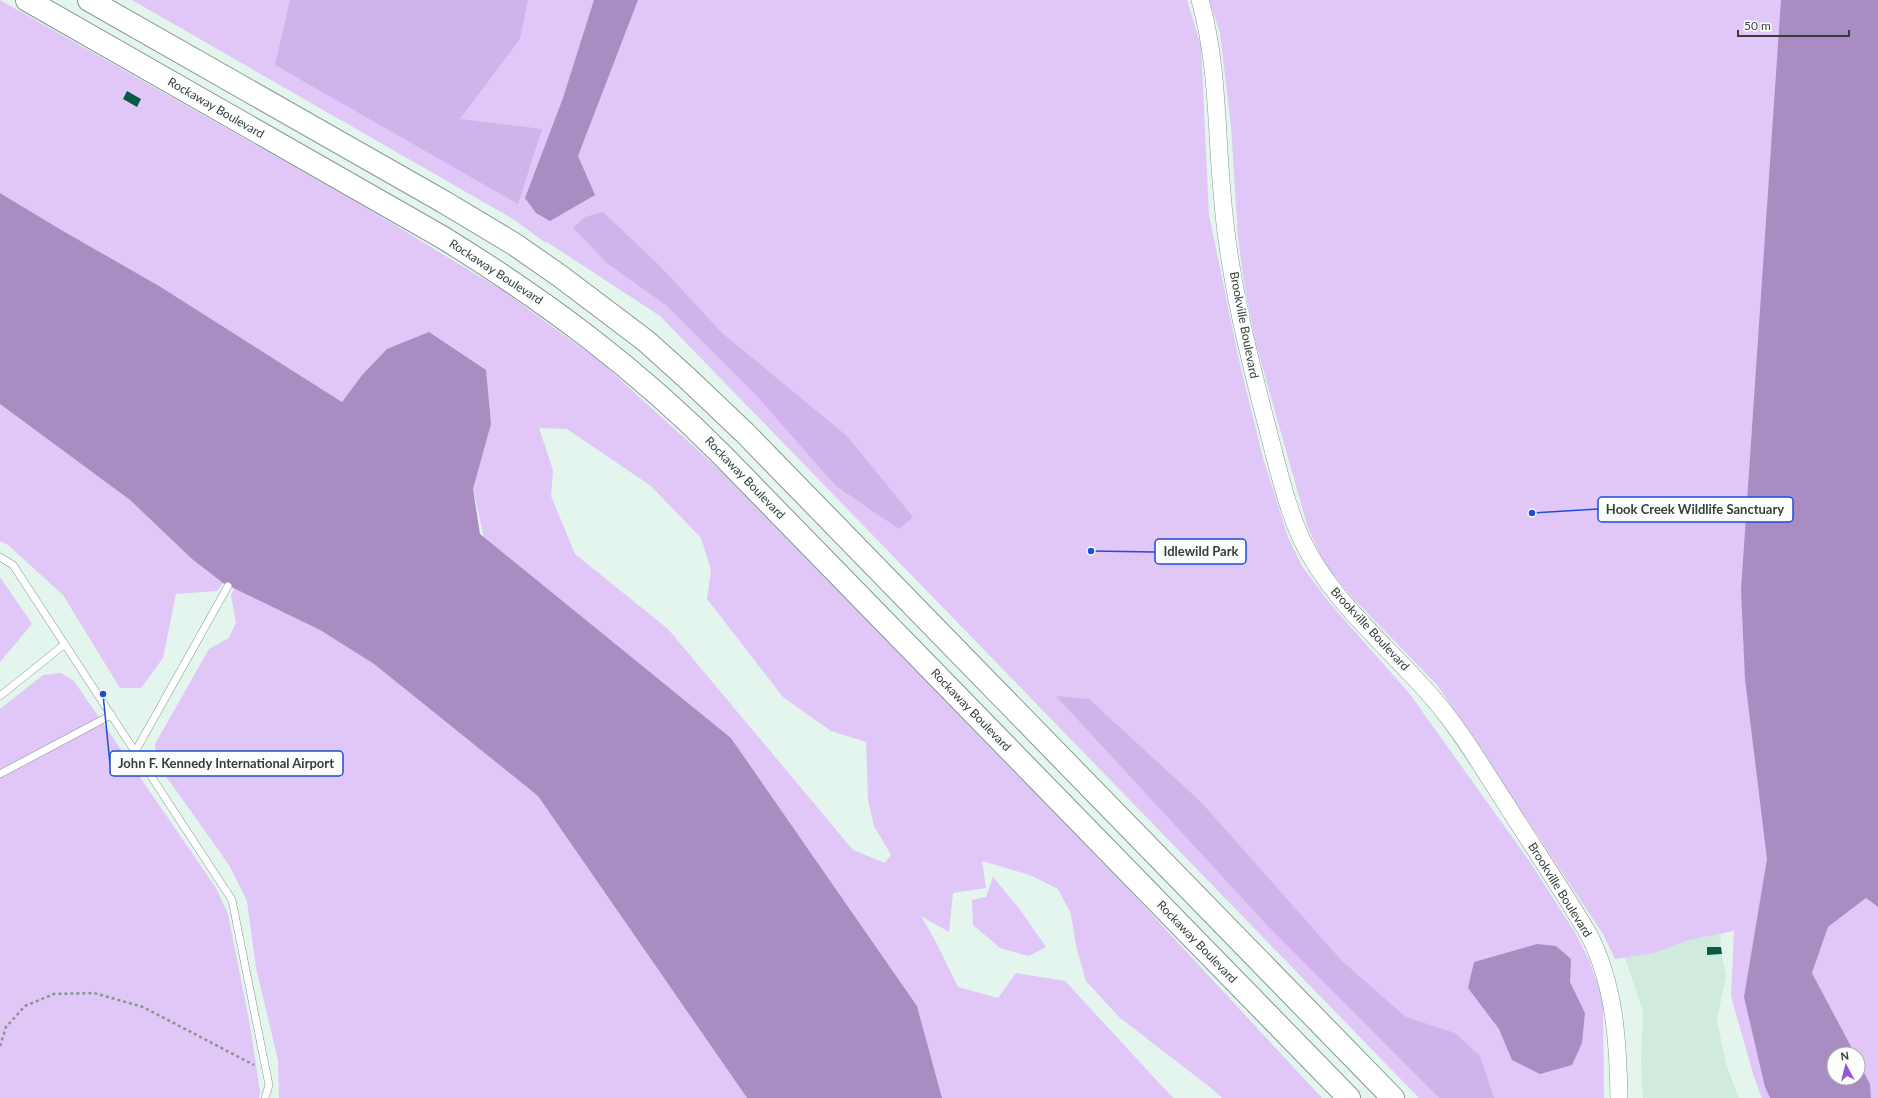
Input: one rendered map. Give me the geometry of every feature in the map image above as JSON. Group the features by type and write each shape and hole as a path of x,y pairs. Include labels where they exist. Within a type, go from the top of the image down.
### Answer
{"highway":[{"name":"Rockaway Boulevard","path":"27,0 442,237 488,265 572,324 627,367 668,403 723,456 1349,1098"},
{"path":"89,0 491,230 560,276 646,341 744,433 1393,1098"}],"street":[{"name":"Brookville Boulevard","path":"1200,0 1208,27 1215,78 1222,195 1237,295 1258,392 1291,512 1312,559 1336,595 1409,670 1439,705 1466,742 1589,935 1601,961 1610,997 1617,1049 1619,1098"}],"lane":[{"path":"0,557 13,565 232,900 269,1084 265,1098"},
{"path":"135,752 228,586"},
{"path":"0,696 65,644"},
{"path":"0,774 112,716"}],"path":[{"path":"0,1046 6,1027 25,1006 54,994 94,993 143,1007 266,1071"}],"shaded area":[{"path":"0,0 360,204 502,290 601,362 725,475 1132,893 1322,1098 1222,1098 1119,1017 1086,981 1076,946 1071,914 1058,889 1030,875 982,861 986,888 953,893 949,932 921,916 936,942 958,987 998,998 1016,973 1065,981 1173,1098 942,1098 917,1006 731,738 484,538 473,489 491,424 384,352 362,375 342,402 244,340 0,193","holes":["539,428 567,429 651,486 701,538 711,570 707,599 783,697 831,731 866,742 868,800 874,826 891,855 885,863 853,850 668,629 575,554 551,496 553,470"]},
{"path":"132,0 1187,0 1201,46 1209,215 1239,360 1263,458 1288,537 1302,566 1328,601 1409,693 1532,865 1576,934 1590,962 1603,1000 1604,1098 1419,1098 660,316 547,242 546,243 513,219"},
{"path":"290,0 528,0 520,39 460,119 542,129 518,204 275,65"},
{"path":"594,0 638,0 578,156 595,195 550,221 536,213 525,198 563,98"},
{"path":"1209,0 1792,0 1782,857 1765,1087 1770,1098 1762,1098 1753,1074 1731,996 1734,931 1688,940 1654,953 1615,959 1603,934 1438,686 1353,598 1323,562 1307,525 1256,344 1245,289 1238,238 1231,126 1220,33"},
{"path":"1781,0 1878,0 1878,907 1866,898 1828,927 1812,973 1851,1046 1826,1046 1826,1086 1866,1086 1866,1076 1870,1084 1871,1098 1770,1098 1765,1087 1744,997 1767,859 1745,679 1741,590"},
{"path":"0,193 159,286 342,402 362,375 387,349 429,332 486,370 491,424 473,489 480,534 731,738 917,1006 942,1098 747,1098 538,796 374,664 320,630 223,583 192,559 130,500 0,404"},
{"path":"603,212 661,267 722,333 847,436 913,517 899,529 836,486 755,394 666,305 608,264 573,228 585,217"},
{"path":"0,404 130,500 192,559 223,583 217,591 176,594 163,658 141,688 120,688 63,595 8,545 0,541"},
{"path":"0,577 32,624 0,662"},
{"path":"234,588 320,630 374,664 538,796 747,1098 279,1098 278,1060 256,968 247,901 229,865 163,772 157,761 155,744 209,649 229,638 236,623 231,596"},
{"path":"61,673 74,681 216,888 228,914 251,1031 260,1092 259,1098 0,1098 0,709 43,675"},
{"path":"1056,696 1089,699 1201,802 1342,961 1406,1017 1455,1033 1480,1056 1494,1098 1439,1098 1266,924"},
{"path":"993,877 1018,907 1046,947 1029,956 1000,948 973,925 972,900 986,897"},
{"path":"1866,898 1878,907 1878,1098 1871,1098 1870,1084 1866,1076 1866,1046 1851,1046 1812,973 1828,927"},
{"path":"1721,933 1720,947 1726,977 1717,1020 1726,1064 1739,1098 1643,1098 1641,1062 1643,1011 1623,952"},
{"path":"1537,944 1556,946 1571,959 1570,982 1585,1013 1582,1043 1572,1065 1540,1074 1512,1060 1499,1029 1468,988 1474,962"}],"building":[{"path":"127,91 141,99 137,107 123,99"},
{"path":"1707,947 1721,947 1722,954 1707,955"}],"place":[{"name":"Hook Creek Wildlife Sanctuary","path":"1532,513"},
{"name":"Idlewild Park","path":"1091,551"},
{"name":"John F. Kennedy International Airport","path":"103,694"}]}
